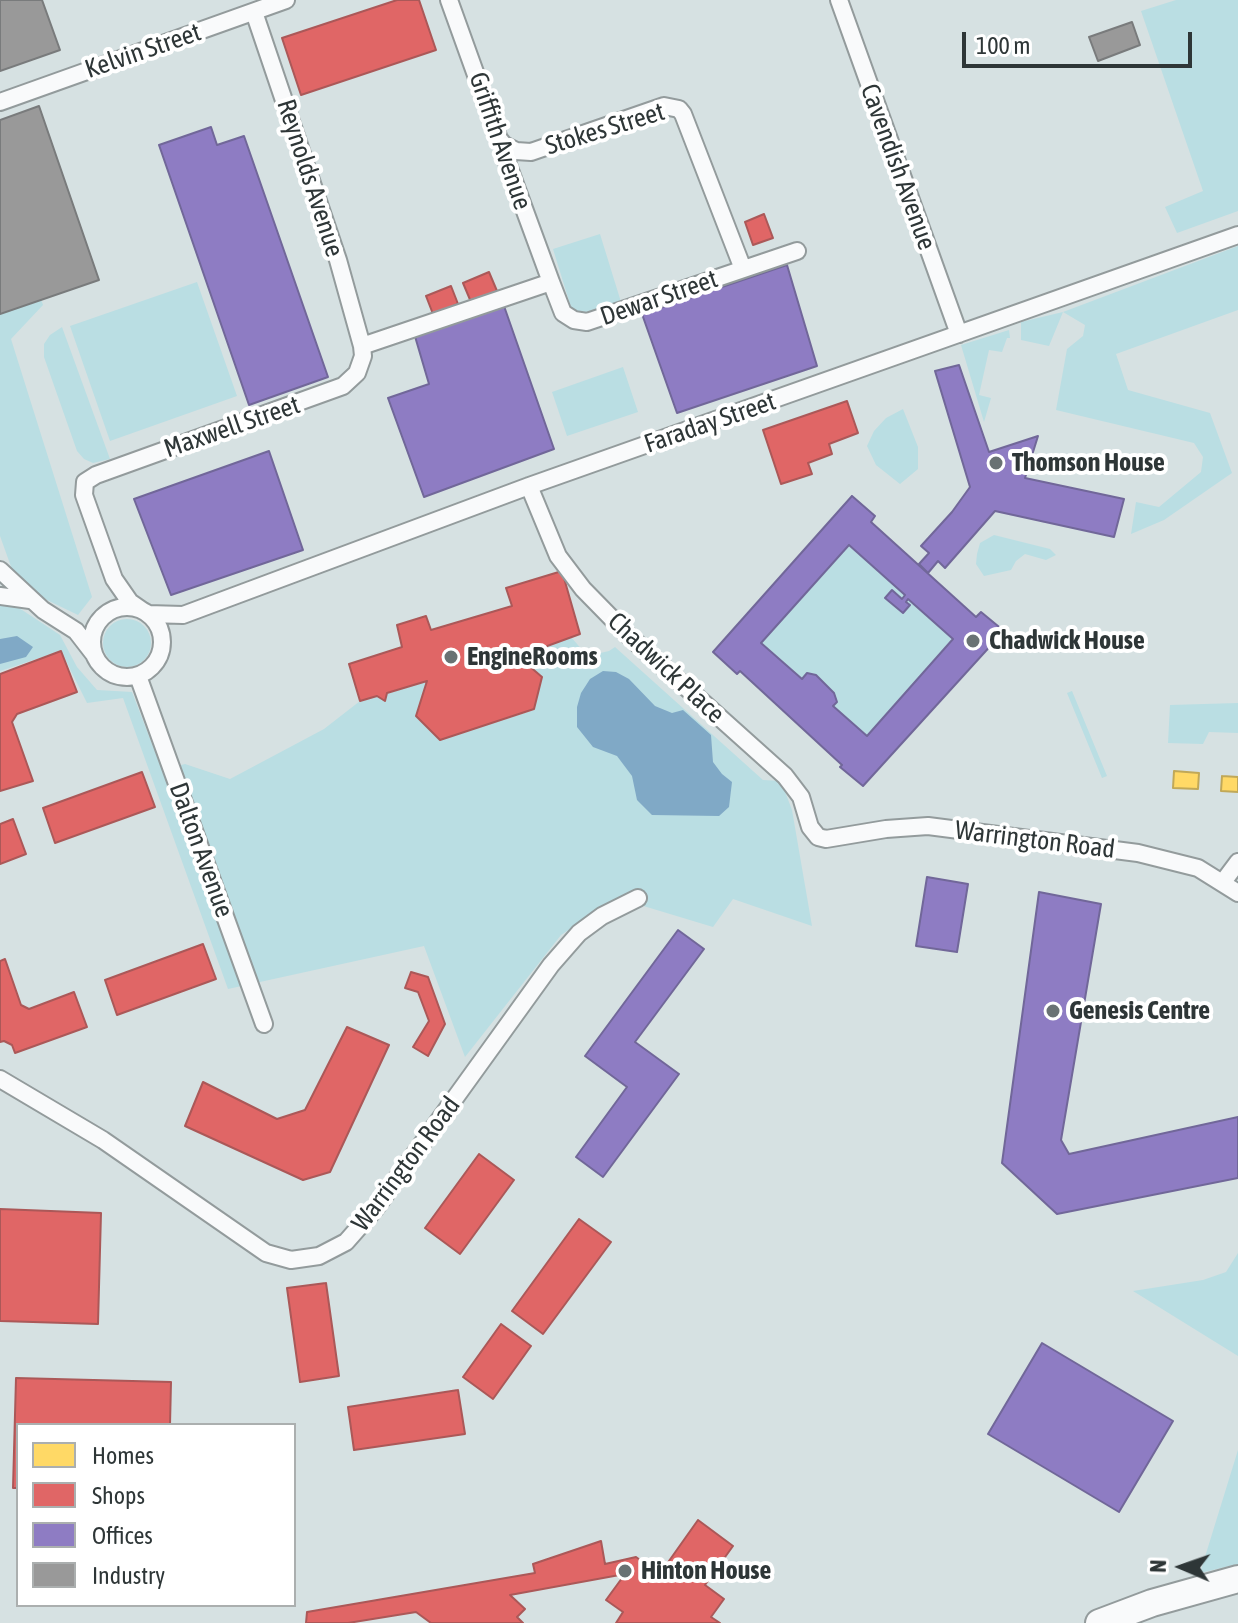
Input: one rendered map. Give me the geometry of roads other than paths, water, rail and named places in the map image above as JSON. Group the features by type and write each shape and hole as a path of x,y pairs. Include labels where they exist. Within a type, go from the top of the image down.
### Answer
{"main road":[{"path":"1099,1623 1152,1603 1230,1584"}],"street":[{"name":"Kelvin Street","path":"0,102 286,0"},
{"name":"Griffith Avenue","path":"449,0 499,139 504,145 504,154 551,282"},
{"name":"Cavendish Avenue","path":"839,0 959,334"},
{"name":"Reynolds Avenue","path":"254,12 338,260 362,346"},
{"name":"Stokes Street","path":"504,145 516,151 531,152 664,106 679,109 743,269"},
{"name":"Faraday Street","path":"146,613 183,615 529,486 1238,235"},
{"name":"Dewar Street","path":"551,282 563,313 574,320 587,322 797,251"},
{"path":"362,346 551,282"},
{"name":"Maxwell Street","path":"146,613 130,602 114,579 84,495 85,482 96,475 343,386 357,373 363,356 362,346"},
{"name":"Chadwick Place","path":"529,486 558,556 583,589 630,637 785,776 801,797 810,827 818,837"},
{"path":"0,570 32,601 67,623 97,661 111,674 120,677 138,676 155,663 162,644 183,615"},
{"path":"93,653 93,633 110,602 114,579"},
{"path":"0,596 32,601"},
{"path":"67,623 104,616 123,607 146,613 158,628 162,644"},
{"name":"Dalton Avenue","path":"138,676 264,1024"},
{"name":"Warrington Road","path":"818,837 826,839 928,826 1151,855 1198,868 1238,893"},
{"path":"1223,882 1238,862"},
{"name":"Warrington Road","path":"0,1079 103,1140 266,1253 291,1260 319,1256 346,1242 375,1209 551,965 579,933 602,916 638,898"}],"place":[{"name":"Thomson House","path":"996,463"},
{"name":"Chadwick House","path":"973,641"},
{"name":"EngineRooms","path":"451,657"},
{"name":"Genesis Centre","path":"1053,1011"},
{"name":"Hinton House","path":"625,1571"}]}
